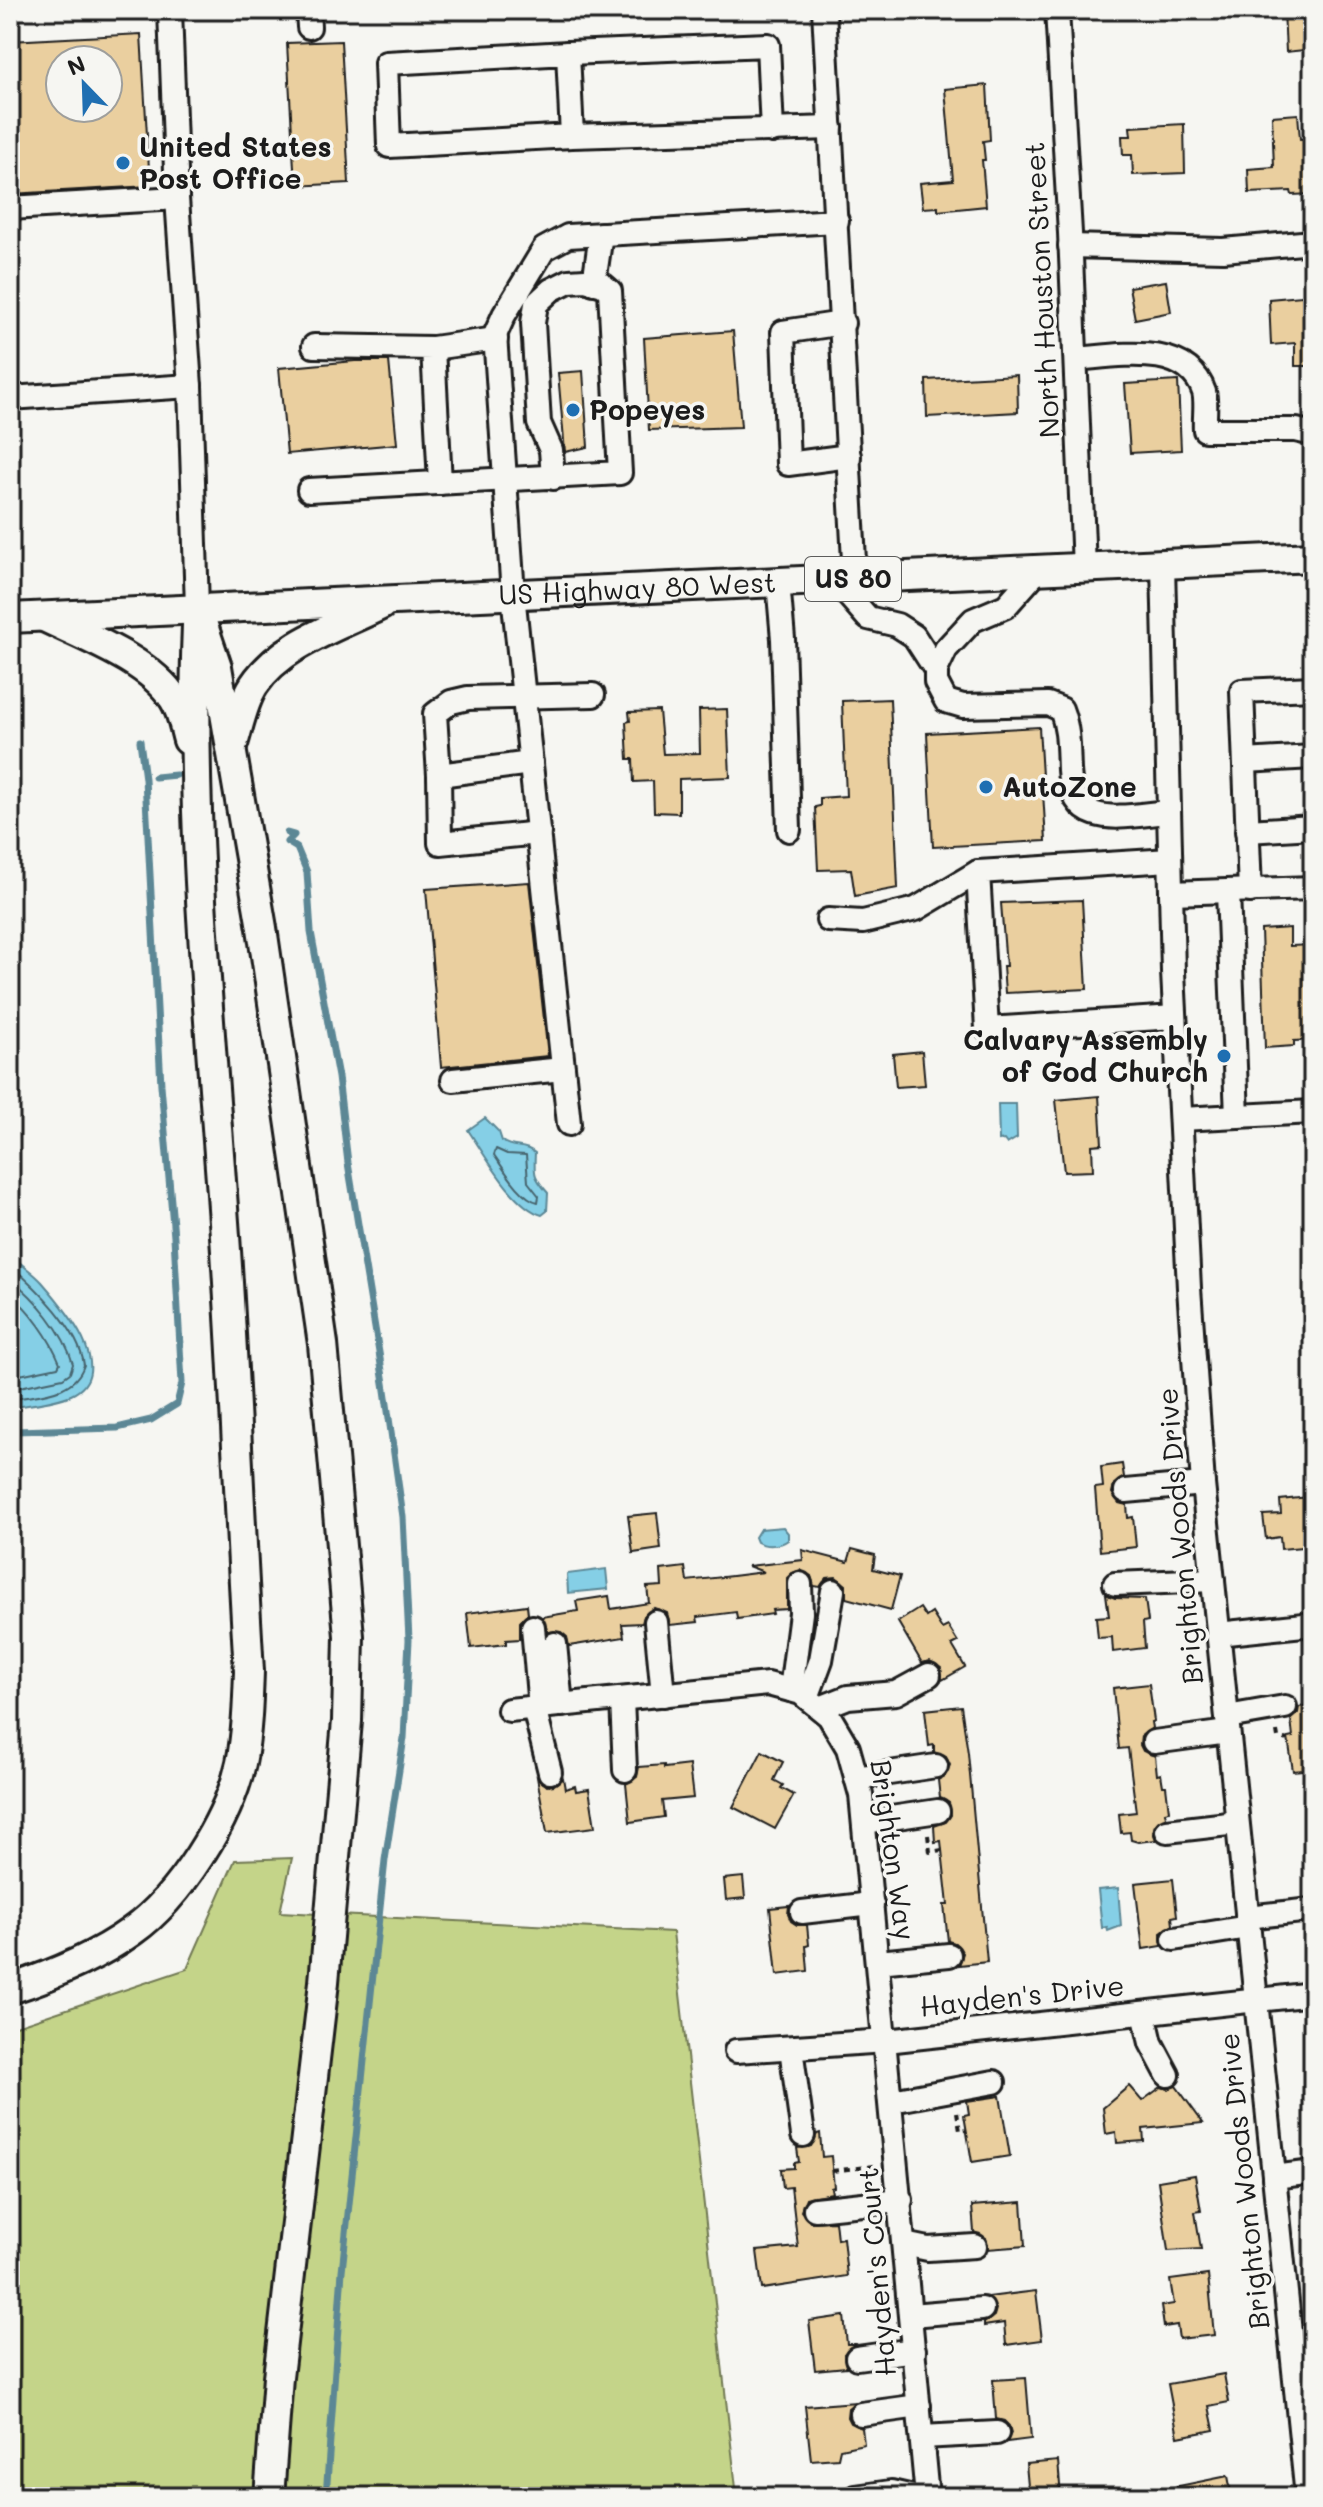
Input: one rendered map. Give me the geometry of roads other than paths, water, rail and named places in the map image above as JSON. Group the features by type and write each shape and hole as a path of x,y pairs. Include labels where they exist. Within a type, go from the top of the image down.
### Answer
{"main road":[{"name":"US Highway 80 West","path":"10,618 1313,557"},
{"path":"232,747 247,699 263,673 296,648 392,600"},
{"path":"197,608 217,667 262,928 323,1344 349,1636 347,1721 325,1967 278,2377 269,2497"},
{"path":"10,1989 82,1961 133,1931 151,1916 212,1836 231,1795 241,1763 249,1671 225,1240 202,927 194,763 197,608"},
{"path":"44,616 136,664 162,685 180,710 194,763"}],"street":[{"path":"170,10 177,198 190,386 197,608"},
{"path":"824,10 849,456 845,579 868,618 897,625 914,636 936,670"},
{"name":"North Houston Street","path":"1057,10 1084,568"},
{"path":"772,131 768,45 386,63 389,146 572,136 772,131 831,128"},
{"path":"568,53 572,136"},
{"path":"10,208 177,198"},
{"path":"569,1124 513,594 496,339 504,315 544,249 568,236 837,221"},
{"path":"594,283 601,234"},
{"path":"1070,246 1223,250 1313,242"},
{"path":"309,490 553,478 620,473 610,291 594,283 569,281 551,290 536,304 533,323 539,423 551,450 553,478"},
{"path":"843,323 783,332 788,464 849,456"},
{"path":"314,346 433,348 496,339"},
{"path":"433,348 440,483"},
{"path":"1076,359 1132,355 1174,359 1189,367 1204,393 1205,430 1296,430 1313,434"},
{"path":"10,398 190,386"},
{"name":"Brighton Woods Drive","path":"1163,565 1175,1017 1203,1484 1307,2497"},
{"path":"1038,570 1006,606 973,620 958,634 940,659 936,682 946,701 963,706 1048,704 1061,709 1068,727 1069,774 1073,794 1081,808 1097,817 1169,812"},
{"path":"778,582 783,639 789,830"},
{"path":"1237,1116 1239,891 1247,831 1242,691 1313,688"},
{"path":"539,833 440,843 435,714 451,702 468,698 593,695"},
{"path":"1245,761 1313,757"},
{"path":"439,775 531,763"},
{"path":"1247,831 1313,827"},
{"path":"828,920 863,922 916,909 978,872 1170,860"},
{"path":"978,872 987,1029 1175,1017"},
{"path":"1171,893 1313,888"},
{"path":"453,1080 563,1069"},
{"path":"1181,1119 1313,1112"},
{"path":"1126,1491 1203,1484"},
{"path":"1115,1584 1213,1580"},
{"path":"800,1584 806,1699"},
{"path":"806,1699 821,1660 833,1591"},
{"path":"656,1622 663,1695"},
{"path":"1218,1634 1313,1624"},
{"path":"533,1627 545,1707 550,1772"},
{"path":"545,1707 555,1644"},
{"path":"509,1710 768,1684 806,1699 896,1693 929,1675"},
{"path":"622,1699 625,1770"},
{"name":"Brighton Way","path":"806,1699 829,1716 848,1748 856,1778 864,1822 886,2041"},
{"path":"1154,1742 1285,1707"},
{"path":"856,1778 936,1766"},
{"path":"864,1822 938,1811"},
{"path":"1167,1831 1237,1823"},
{"path":"802,1912 872,1904"},
{"path":"1174,1939 1311,1910"},
{"path":"878,1962 949,1955"},
{"name":"Hayden's Drive","path":"736,2051 886,2041 1313,1994"},
{"path":"1144,2013 1151,2043 1168,2075"},
{"name":"Hayden's Court","path":"886,2041 927,2497"},
{"path":"791,2048 803,2135"},
{"path":"892,2101 994,2082"},
{"path":"1274,2177 1313,2172"},
{"path":"815,2209 901,2200"},
{"path":"904,2244 928,2249 975,2246"},
{"path":"911,2315 982,2309"},
{"path":"857,2358 914,2350"},
{"path":"861,2414 919,2406"},
{"path":"922,2437 997,2433"},
{"path":"855,2497 891,2492 913,2497"}],"water":[{"path":"998,1104 1016,1104 1017,1138 1007,1144 1004,1140 999,1141"},
{"path":"485,1118 499,1132 502,1141 535,1153 536,1174 548,1193 547,1211 542,1215 531,1210 510,1191 468,1130"},
{"path":"10,1253 42,1282 73,1322 89,1355 90,1371 85,1385 71,1395 10,1408"},
{"path":"783,1527 788,1533 785,1542 769,1545 757,1542 755,1537 760,1529"},
{"path":"606,1569 608,1589 568,1593 567,1574"},
{"path":"1118,1888 1121,1926 1108,1931 1107,1927 1102,1928 1098,1890"}],"waterway":[{"path":"15,1431 117,1428 151,1420 177,1404 182,1383 161,1085 145,779 140,741"},
{"path":"155,777 176,775"},
{"path":"287,833 294,835 287,842 297,848 307,872 311,932 338,1077 348,1163 403,1517 409,1640 404,1738 385,1860 342,2271 326,2497"}],"place":[{"name":"United States Post Office","path":"123,163"},
{"name":"Popeyes","path":"573,410"},
{"name":"AutoZone","path":"986,787"},
{"name":"Calvary Assembly of God Church","path":"1224,1056"}]}
